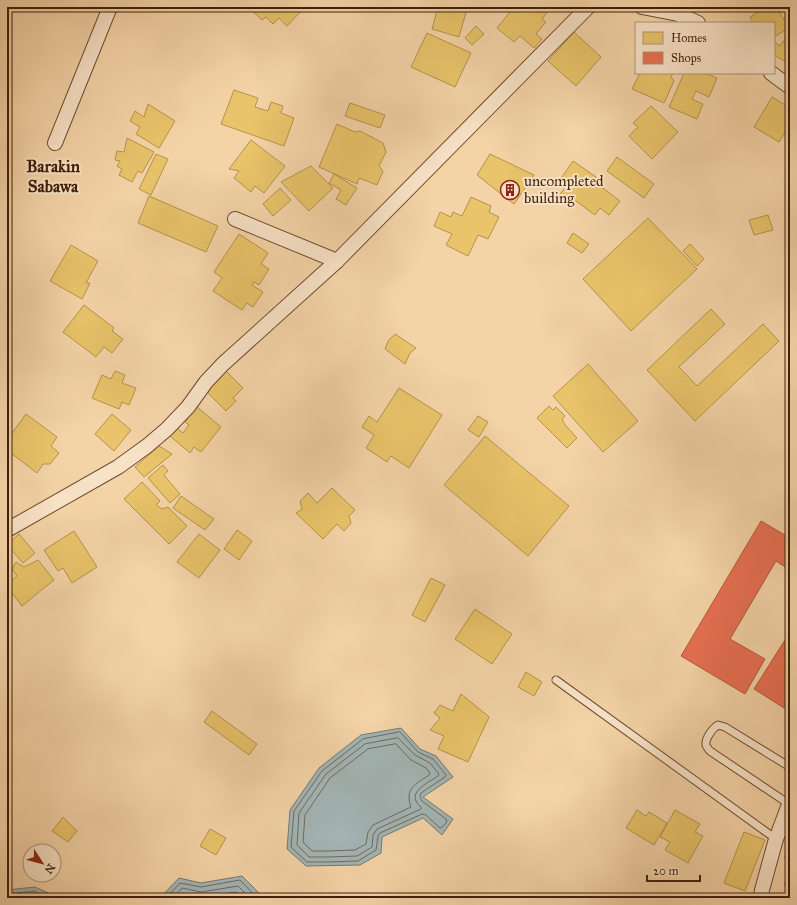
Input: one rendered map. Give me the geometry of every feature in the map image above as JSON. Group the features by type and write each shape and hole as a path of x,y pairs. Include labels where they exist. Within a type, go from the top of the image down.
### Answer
{"street":[{"path":"55,143 110,7"},
{"path":"7,530 118,467 148,446 167,429 188,407 206,382 223,364 337,261 588,7"},
{"path":"642,7 678,14 696,22"},
{"path":"772,74 790,88"},
{"path":"235,219 337,261"},
{"path":"761,898 776,839 789,803"}],"lane":[{"path":"556,680 776,839"},
{"path":"789,803 710,751 706,746 707,740 713,728 718,725 724,727 790,767"}],"water":[{"path":"401,728 420,749 436,756 453,777 423,797 453,819 442,835 423,818 382,837 381,853 360,865 306,866 287,849 290,810 319,768 361,735"},
{"path":"242,876 264,898 160,898 179,878 201,883"},
{"path":"35,887 59,898 10,898 7,895 7,890"}],"building: Homes":[{"path":"248,7 305,7 287,26 279,18 273,24 266,17 262,20"},
{"path":"438,7 476,8 474,11 467,9 459,37 432,29"},
{"path":"514,7 547,7 550,9 542,19 546,22 536,34 542,39 534,48 520,36 514,42 497,28"},
{"path":"698,7 710,7 708,12"},
{"path":"767,7 776,7 789,28 775,36 775,22 752,22 750,17"},
{"path":"476,26 484,34 472,45 465,38"},
{"path":"574,32 601,57 576,86 548,61"},
{"path":"427,33 471,53 455,87 411,67"},
{"path":"789,33 790,51 784,61 775,56 775,44 776,43 780,46"},
{"path":"790,56 790,66 785,63"},
{"path":"640,74 672,74 671,77 674,81 664,103 632,89"},
{"path":"684,74 707,74 717,78 709,97 696,91 692,99 703,104 697,119 669,107"},
{"path":"234,90 258,98 255,107 268,111 271,102 283,106 281,113 294,118 284,146 221,124"},
{"path":"772,97 790,108 790,124 779,142 754,127"},
{"path":"350,103 385,115 380,128 345,116"},
{"path":"148,104 175,121 159,148 136,134 140,127 130,121 135,111 144,117"},
{"path":"651,106 678,132 652,159 629,136 638,127 633,123"},
{"path":"337,124 355,132 360,131 383,143 386,152 379,166 383,171 377,185 359,178 357,184 319,167"},
{"path":"127,138 154,152 142,173 138,171 132,182 119,175 122,169 117,166 120,161 115,160 117,151 124,152"},
{"path":"251,140 285,166 264,193 255,186 251,192 234,178 239,171 229,169"},
{"path":"156,154 168,159 151,195 139,189"},
{"name":"uncompleted building","path":"490,154 534,175 514,204 477,175"},
{"path":"617,157 654,184 644,198 607,171"},
{"path":"573,161 596,177 595,182 620,201 609,215 600,208 595,215 576,201 572,207 558,197 567,185 560,180"},
{"path":"311,166 333,188 309,211 281,182"},
{"path":"334,174 357,188 346,205 336,199 341,190 329,183"},
{"path":"280,188 291,200 273,216 263,204"},
{"path":"149,196 218,226 206,252 138,223"},
{"path":"471,197 491,206 489,212 499,217 488,239 478,235 468,256 446,245 452,234 434,226 440,212 451,217 453,212 462,216"},
{"path":"790,200 790,217 785,201"},
{"path":"768,215 773,230 754,235 749,220"},
{"path":"648,218 697,269 631,331 583,279"},
{"path":"573,233 589,244 582,253 567,243"},
{"path":"239,234 268,253 261,264 269,269 259,285 254,282 252,285 263,292 253,307 247,303 242,310 213,291 222,278 214,272"},
{"path":"690,244 704,259 697,266 683,251"},
{"path":"71,245 98,261 86,283 90,283 82,299 50,281"},
{"path":"84,305 114,328 112,331 123,339 112,353 104,347 96,357 63,332"},
{"path":"711,309 725,324 679,367 697,386 763,324 779,341 695,421 647,370"},
{"path":"395,334 416,348 410,353 405,364 385,349 388,341"},
{"path":"588,364 638,421 603,452 553,396"},
{"path":"115,371 125,375 122,383 136,388 129,405 122,402 119,409 92,398 102,375 111,379"},
{"path":"226,371 243,388 233,398 236,401 226,411 206,391"},
{"path":"399,388 442,415 409,468 391,456 387,462 366,448 374,435 362,427 369,416 377,422"},
{"path":"549,406 553,410 556,407 565,416 562,419 565,425 577,438 567,448 537,418"},
{"path":"197,407 221,427 201,452 194,447 190,453 170,436 177,428 183,433 189,425 185,422"},
{"path":"26,414 57,437 51,446 59,453 50,464 43,464 37,473 7,450 7,440"},
{"path":"112,414 131,430 114,451 95,434"},
{"path":"478,416 488,422 479,437 468,430"},
{"path":"485,436 569,506 528,556 444,485"},
{"path":"159,446 172,454 144,477 135,467"},
{"path":"163,465 168,471 164,475 180,494 170,503 148,478"},
{"path":"142,482 160,501 156,505 162,509 168,507 187,526 169,544 124,499"},
{"path":"332,488 355,510 349,516 351,523 344,531 337,524 323,539 296,513 302,509 300,501 308,493 317,503"},
{"path":"181,496 214,519 205,530 173,508"},
{"path":"237,530 252,541 239,560 224,549"},
{"path":"74,531 97,567 72,583 63,568 58,571 44,550"},
{"path":"19,534 35,553 23,563 7,545"},
{"path":"199,534 220,550 199,578 177,562"},
{"path":"38,560 54,580 22,606 7,587 7,584 17,576 12,569 16,562 24,567"},
{"path":"431,578 445,585 425,622 412,615"},
{"path":"475,609 512,634 492,664 455,639"},
{"path":"526,672 542,682 534,696 518,687"},
{"path":"461,694 489,717 468,762 438,749 444,736 430,730 440,718 434,713 440,705 453,711"},
{"path":"212,711 257,744 249,755 204,722"},
{"path":"637,810 646,816 649,812 667,823 654,845 626,828"},
{"path":"675,810 700,824 695,832 703,836 688,863 665,850 670,842 660,837"},
{"path":"63,817 77,831 68,842 52,831"},
{"path":"210,829 226,838 216,855 200,846"},
{"path":"744,832 765,840 745,891 724,883"},
{"path":"790,848 790,861 784,857"},
{"path":"789,875 790,876 790,888 784,884"},
{"path":"682,895 692,898 681,898"}],"building: Shops":[{"path":"761,521 790,538 790,570 776,561 730,639 765,659 745,694 681,656"},
{"path":"790,632 790,700 784,708 754,689"}],"place":[{"name":"uncompleted building","path":"510,190"}],"district":[{"name":"Barakin Sabawa","path":"53,176"}]}
